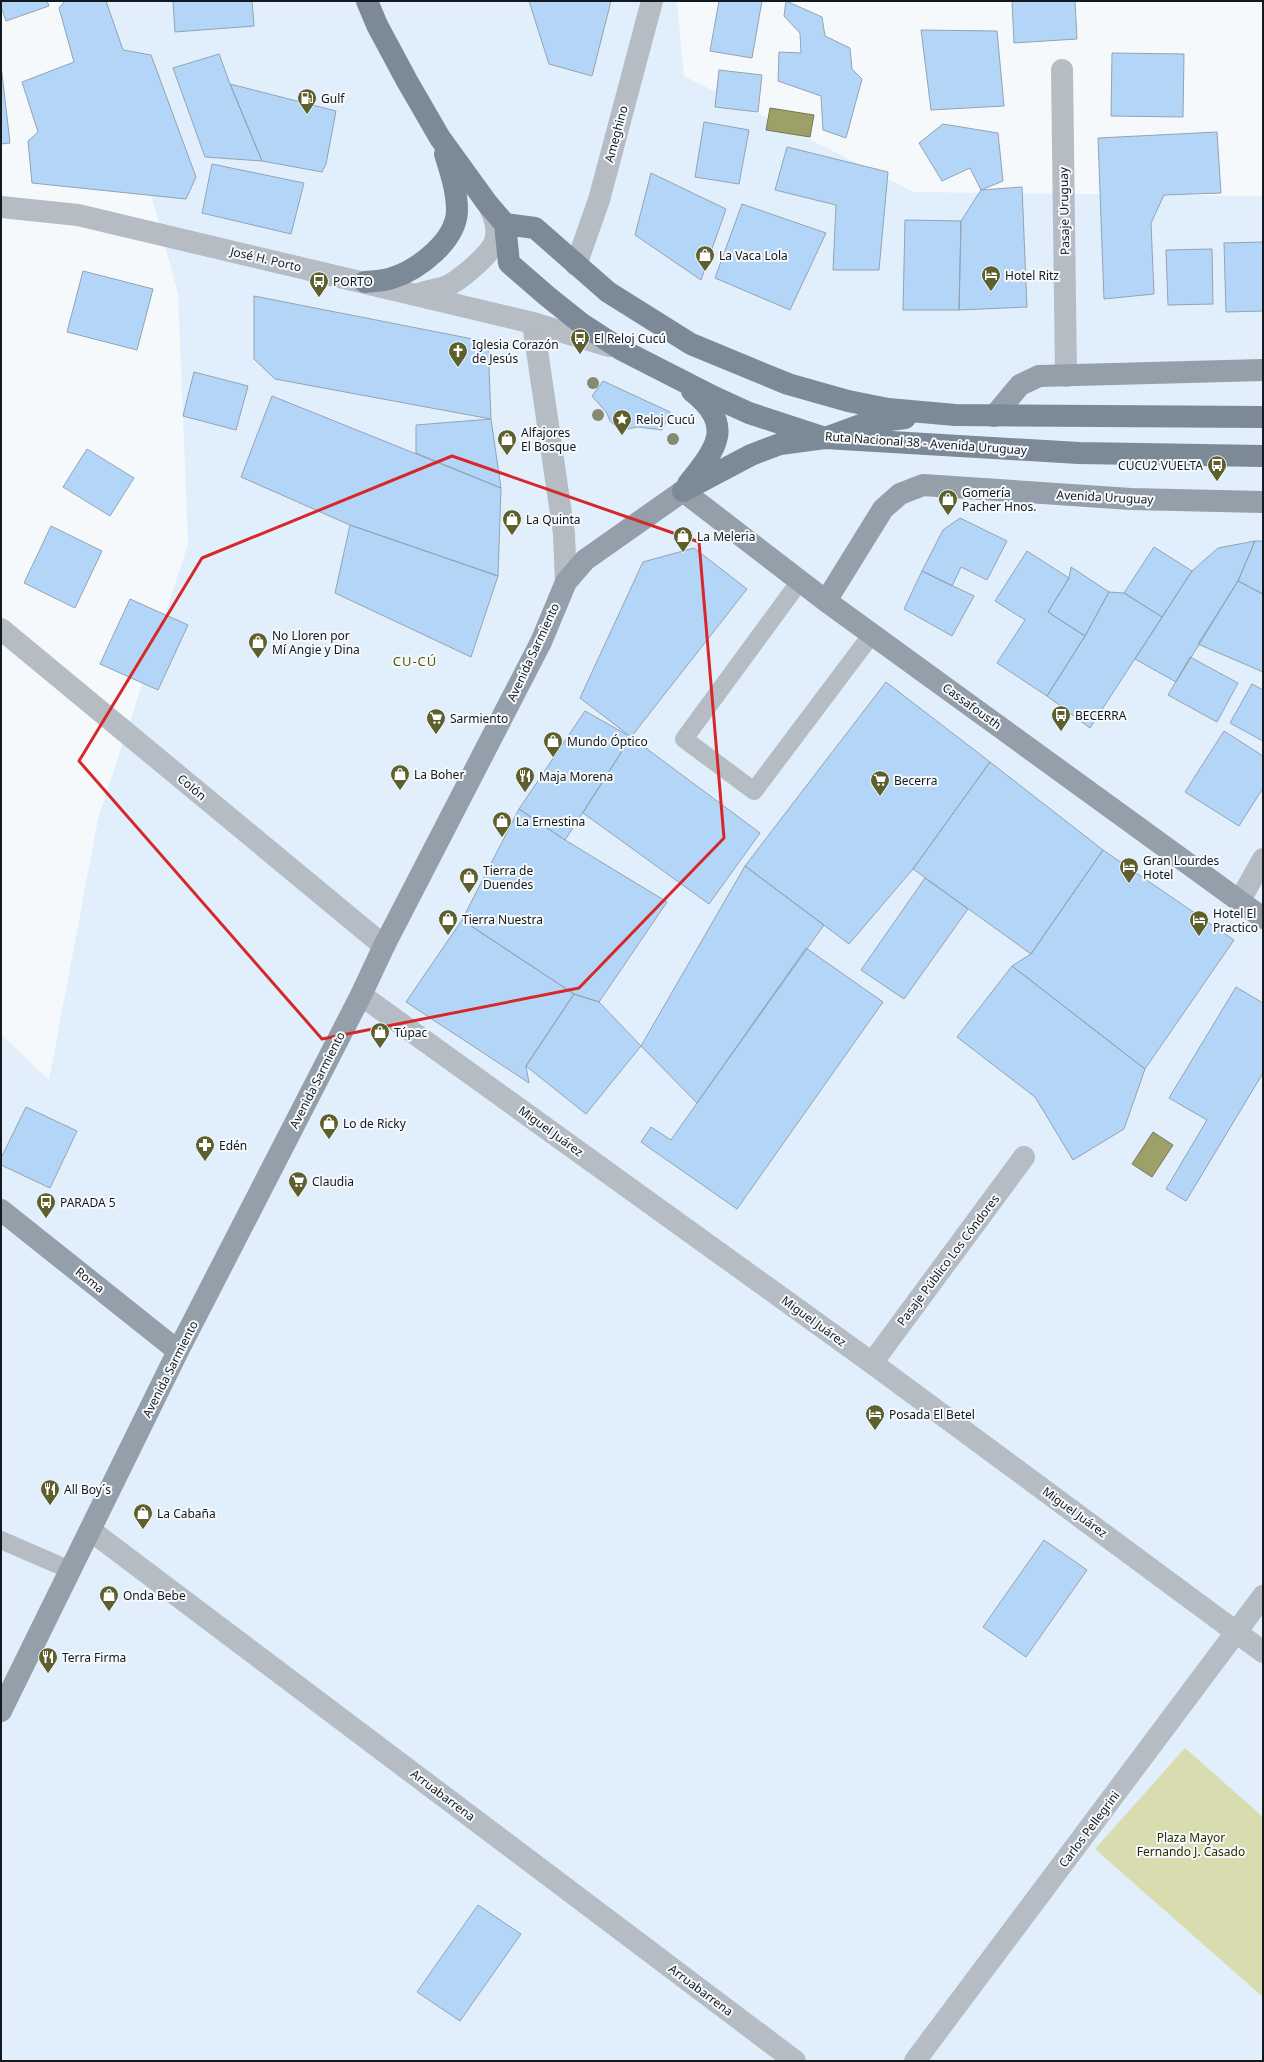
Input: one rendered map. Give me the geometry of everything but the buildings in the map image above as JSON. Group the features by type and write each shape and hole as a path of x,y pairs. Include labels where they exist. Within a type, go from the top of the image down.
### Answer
{"main road":[{"path":"367,1 377,25 403,74 440,138 487,203 505,224 535,228 608,292 691,344 788,384 848,401 888,409 955,415 994,416 1263,417"},
{"path":"365,282 392,278 412,270 429,258 450,232 457,213 456,195 440,138"},
{"name":"Ruta Nacional 38 - Avenida Uruguay","path":"505,224 509,263 582,324 622,350 749,413 825,438 1024,450 1263,456"},
{"path":"994,416 1020,385 1039,376 1263,370"},
{"path":"674,377 703,400 719,427 717,439 706,462 683,491"},
{"path":"683,491 751,455 780,444 825,438 866,423 955,415"},
{"path":"1238,456 1263,471"},
{"name":"Avenida Uruguay","path":"826,601 883,509 900,494 923,485 1131,499 1263,502"},
{"name":"Avenida Sarmiento","path":"1,1711 178,1351 361,995 384,946 541,642 566,582 585,560 683,491"},
{"name":"Cassafousth","path":"683,491 800,582 1263,918"},
{"name":"Roma","path":"1,1210 178,1351"}],"street":[{"name":"Ameghino","path":"576,265 599,200 652,1"},
{"name":"Pasaje Uruguay","path":"1062,70 1066,376"},
{"path":"414,294 446,286 465,275 494,244 496,230 494,216 487,203"},
{"name":"José H. Porto","path":"1,207 78,215 533,323 622,350"},
{"path":"533,323 564,534 566,582"},
{"name":"Colón","path":"1,629 384,946"},
{"path":"1239,902 1263,860"},
{"name":"Miguel Juárez","path":"361,995 872,1363 1263,1652"},
{"name":"Pasaje Público Los Cóndores","path":"872,1363 1024,1157"},
{"name":"Arruabarrena","path":"90,1530 795,2061"},
{"name":"Carlos Pellegrini","path":"915,2061 1263,1596"}],"lane":[{"path":"800,582 684,739 754,791 872,634"},
{"path":"1,1540 70,1570"}],"highlighted area":[{"path":"452,456 699,542 724,838 579,988 322,1039 79,761 202,558"}],"shaded area":[{"path":"99,1 677,1 684,76 914,192 1263,196 1263,2061 1,2061 1,1034 49,1080 98,819 188,544 178,294"},
{"path":"770,108 814,115 810,137 766,130"},
{"path":"1153,1132 1173,1145 1152,1177 1132,1164"}],"green space":[{"name":"Plaza Mayor Fernando J. Casado","path":"1185,1748 1263,1817 1263,1997 1095,1849"}],"place":[{"name":"Gulf","path":"307,115"},
{"name":"La Vaca Lola","path":"705,272"},
{"name":"Hotel Ritz","path":"991,292"},
{"name":"PORTO","path":"319,298"},
{"name":"El Reloj Cucú","path":"580,355"},
{"name":"Iglesia Corazón de Jesús","path":"458,368"},
{"name":"Reloj Cucú","path":"622,436"},
{"name":"Alfajores El Bosque","path":"507,456"},
{"name":"CUCU2 VUELTA","path":"1217,482"},
{"name":"Gomería Pacher Hnos.","path":"948,516"},
{"name":"La Quinta","path":"512,536"},
{"name":"La Meleria","path":"683,553"},
{"name":"No Lloren por Mí Angie y Dina","path":"258,659"},
{"name":"BECERRA","path":"1061,732"},
{"name":"Sarmiento","path":"436,735"},
{"name":"Mundo Óptico","path":"553,758"},
{"name":"La Boher","path":"400,791"},
{"name":"Maja Morena","path":"525,793"},
{"name":"Becerra","path":"880,797"},
{"name":"La Ernestina","path":"502,838"},
{"name":"Gran Lourdes Hotel","path":"1129,884"},
{"name":"Tierra de Duendes","path":"469,894"},
{"name":"Tierra Nuestra","path":"448,936"},
{"name":"Hotel El Practico","path":"1199,937"},
{"name":"Túpac","path":"380,1049"},
{"name":"Lo de Ricky","path":"329,1140"},
{"name":"Edén","path":"205,1162"},
{"name":"Claudia","path":"298,1198"},
{"name":"PARADA 5","path":"46,1219"},
{"name":"Posada El Betel","path":"875,1431"},
{"name":"All Boy´s","path":"50,1506"},
{"name":"La Cabaña","path":"143,1530"},
{"name":"Onda Bebe","path":"109,1612"},
{"name":"Terra Firma","path":"48,1674"}],"district":[{"name":"CU-CÚ","path":"415,661"}]}
